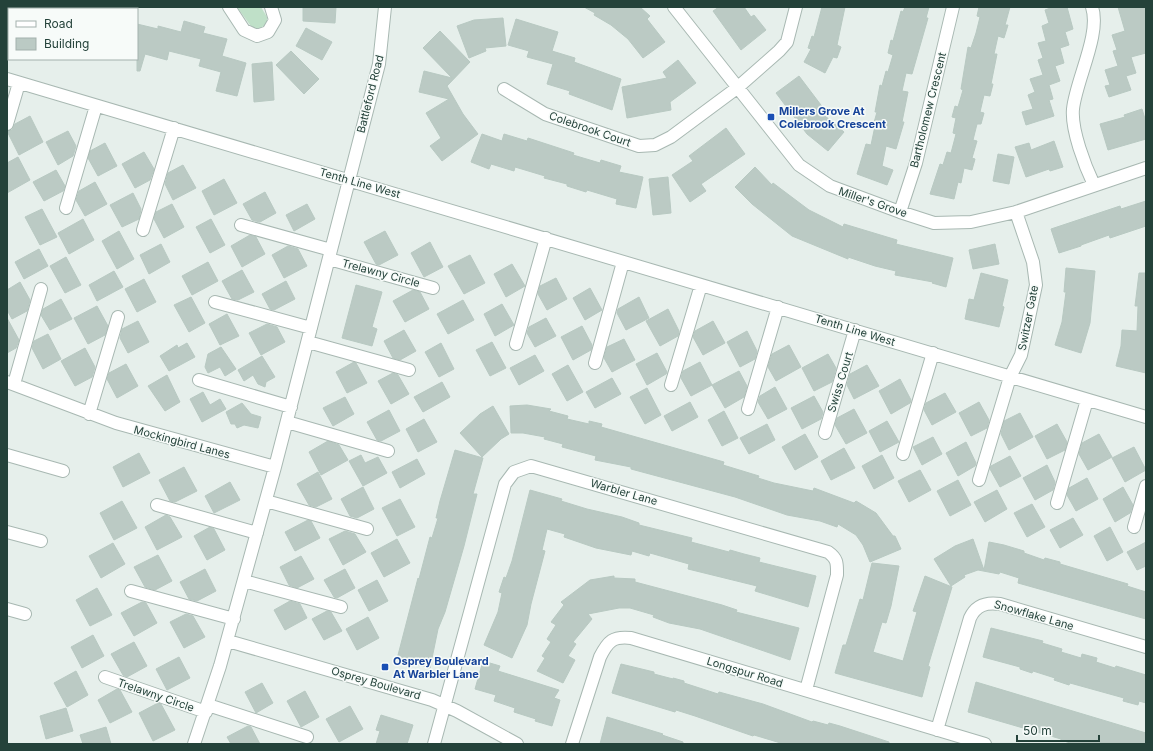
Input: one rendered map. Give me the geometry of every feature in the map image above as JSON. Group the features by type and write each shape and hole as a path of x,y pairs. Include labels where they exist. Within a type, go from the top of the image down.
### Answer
{"street":[{"path":"229,7 244,30 257,36 268,32 275,20 271,7"},
{"name":"Battleford Road","path":"349,180 379,64 385,7"},
{"name":"Miller's Grove","path":"674,7 798,165 830,186 900,212 934,223 971,222 1016,212 1146,168"},
{"name":"Colebrook Court","path":"504,89 545,114 639,146 655,145 671,136 737,88 779,51 787,42 796,7"},
{"name":"Bartholomew Crescent","path":"900,212 916,163 953,7"},
{"path":"1092,7 1094,27 1073,109 1074,125 1094,185"},
{"name":"Tenth Line West","path":"7,79 1146,417"},
{"path":"7,124 19,83"},
{"path":"66,208 96,106"},
{"path":"143,230 174,128"},
{"name":"Trelawny Circle","path":"194,744 207,709 228,641 291,407 349,180"},
{"name":"Switzer Gate","path":"1010,377 1021,355 1036,284 1033,262 1016,212"},
{"name":"Trelawny Circle","path":"241,226 433,288"},
{"path":"516,344 546,238"},
{"path":"595,363 624,262"},
{"path":"671,385 702,284"},
{"name":"Mockingbird Lanes","path":"40,289 10,383 89,414 275,467"},
{"path":"215,302 311,328"},
{"path":"748,409 778,307"},
{"path":"89,414 118,317"},
{"name":"Swiss Court","path":"825,433 856,330"},
{"path":"308,342 409,370"},
{"path":"902,454 932,353"},
{"path":"979,480 1010,377"},
{"path":"199,380 291,407"},
{"path":"1057,503 1087,400"},
{"path":"287,422 388,451"},
{"path":"7,455 63,471"},
{"name":"Warbler Lane","path":"444,705 505,484 514,472 531,466 828,552 834,556 837,562 837,575 806,690"},
{"path":"1134,527 1146,486"},
{"path":"266,501 367,529"},
{"path":"157,505 257,533"},
{"path":"7,532 41,541"},
{"path":"244,581 341,607"},
{"path":"130,591 234,619"},
{"name":"Snowflake Lane","path":"937,730 970,618 973,611 981,605 989,602 1000,604 1146,648"},
{"path":"7,609 25,614"},
{"name":"Longspur Road","path":"572,744 600,657 606,646 613,640 621,637 631,638 985,744"},
{"name":"Osprey Boulevard","path":"228,641 387,686 444,705 517,744"},
{"name":"Trelawny Circle","path":"106,677 207,709 308,737"},
{"path":"434,744 444,705"}],"green space":[{"path":"237,7 261,7 267,17 267,24 261,28 253,29"}],"building":[{"path":"303,7 336,7 335,23 303,21"},
{"path":"584,7 640,7 650,16 647,19 665,42 643,58 628,39 611,25 594,15 595,13"},
{"path":"719,7 744,7 751,17 754,15 766,30 741,50 713,11"},
{"path":"822,7 845,7 837,45 841,47 837,58 833,57 825,73 804,62 811,49 808,48 812,36 814,37"},
{"path":"905,7 929,7 926,18 928,18 912,74 906,73 902,91 908,92 902,122 904,122 896,149 886,146 882,166 893,170 887,185 857,174 866,144 871,145 880,85 882,86 886,71 888,72 893,55 888,53 891,40 893,41 901,11 903,12"},
{"path":"979,7 1010,7 1005,25 1008,25 1004,38 998,36 994,54 997,54 991,84 993,84 990,96 984,95 980,112 984,113 981,124 977,124 973,140 977,141 972,158 975,159 972,170 964,168 961,183 958,182 954,199 930,194 940,164 943,165 947,152 951,153 956,134 953,133 956,118 952,117 955,106 958,107 963,90 961,89 968,47 971,48 976,33 980,17 977,16"},
{"path":"1053,7 1067,7 1073,29 1065,32 1069,45 1060,48 1064,63 1055,66 1060,81 1049,85 1053,99 1049,100 1054,116 1026,125 1022,112 1033,109 1028,95 1035,92 1030,79 1043,75 1038,60 1043,58 1038,43 1046,41 1042,26 1049,23 1045,10"},
{"path":"1118,7 1146,7 1146,53 1131,57 1136,73 1126,76 1131,90 1109,97 1105,86 1110,85 1105,70 1118,66 1113,51 1117,50 1112,35 1125,31"},
{"path":"503,18 506,46 485,48 486,51 469,58 457,26 474,20"},
{"path":"516,19 558,32 552,51 575,58 574,62 621,79 612,110 569,94 570,91 547,84 553,64 527,57 529,51 508,45"},
{"path":"184,21 205,27 203,33 227,39 222,56 246,63 237,96 216,91 221,72 199,66 201,59 169,51 167,60 145,54 140,71 137,71 138,24 158,29 158,26 181,32"},
{"path":"306,28 332,42 322,60 296,46"},
{"path":"440,31 470,62 447,86 463,114 478,134 442,161 430,146 441,138 426,113 449,99 419,92 424,71 452,78 423,48"},
{"path":"291,51 319,79 304,94 276,65"},
{"path":"678,60 696,83 670,102 671,110 627,118 622,87 667,78 663,72"},
{"path":"272,62 274,100 254,102 252,64"},
{"path":"799,76 827,113 824,115 844,132 828,151 807,134 776,93"},
{"path":"1142,109 1146,122 1146,139 1108,150 1100,124 1125,117 1124,115"},
{"path":"30,116 43,142 19,155 7,131 12,130 15,124"},
{"path":"726,128 745,154 701,184 706,191 690,202 672,175 693,161 689,156"},
{"path":"68,131 76,146 73,156 58,165 46,142"},
{"path":"482,134 502,141 504,134 527,141 528,138 574,153 573,155 600,163 601,160 621,166 619,172 643,177 636,208 616,204 617,199 587,190 586,192 567,186 567,184 544,178 545,176 515,167 514,171 491,164 489,169 471,162"},
{"path":"1054,141 1063,167 1050,171 1049,169 1026,177 1015,147 1029,143 1031,150"},
{"path":"105,143 117,166 98,176 88,158 90,151"},
{"path":"144,152 154,169 150,180 135,188 122,164"},
{"path":"998,154 1014,157 1009,184 993,181"},
{"path":"18,157 30,180 7,193 7,163"},
{"path":"183,165 196,188 173,200 165,184 168,173"},
{"path":"755,167 772,185 773,183 809,210 843,227 844,224 897,240 896,244 953,258 946,287 932,283 933,282 895,275 896,271 848,257 848,259 792,236 752,204 735,187"},
{"path":"56,170 65,186 63,191 44,201 33,182"},
{"path":"668,177 671,213 653,215 649,179"},
{"path":"224,179 237,203 214,215 202,191"},
{"path":"95,182 107,204 85,216 76,200 79,191"},
{"path":"265,192 276,213 260,222 252,220 243,204"},
{"path":"133,193 141,209 139,219 122,227 110,205"},
{"path":"1146,201 1146,226 1110,238 1109,235 1059,253 1051,229 1120,206 1121,209"},
{"path":"172,204 184,227 164,238 154,219 156,212"},
{"path":"307,204 315,219 294,231 286,215"},
{"path":"42,209 57,237 40,245 25,217"},
{"path":"83,219 94,240 69,254 58,233"},
{"path":"211,219 225,245 210,253 196,227"},
{"path":"119,231 134,259 117,269 102,241"},
{"path":"385,231 398,255 379,265 376,264 364,242"},
{"path":"250,235 256,237 265,254 242,267 231,246"},
{"path":"430,242 443,267 424,277 411,253"},
{"path":"161,244 170,262 149,274 140,255"},
{"path":"995,244 999,264 973,269 969,250"},
{"path":"288,246 298,249 307,266 284,278 272,255"},
{"path":"39,249 48,266 24,279 15,262"},
{"path":"470,255 485,283 464,294 448,266"},
{"path":"66,257 81,285 65,293 50,266"},
{"path":"208,262 218,281 192,295 182,276"},
{"path":"512,264 525,286 506,297 494,274"},
{"path":"1066,268 1095,271 1090,323 1081,353 1055,345 1062,322 1066,292 1064,292"},
{"path":"242,270 254,292 238,300 232,299 222,281"},
{"path":"114,271 123,287 97,301 89,285"},
{"path":"981,273 1008,280 999,327 965,319 969,299 974,300"},
{"path":"1139,273 1146,273 1146,373 1116,366 1121,346 1122,330 1137,331 1138,306 1135,306"},
{"path":"556,278 567,299 547,310 538,294 540,286"},
{"path":"144,279 156,302 137,312 125,289"},
{"path":"286,281 295,299 274,310 270,309 262,294"},
{"path":"20,282 30,300 27,311 12,319 7,310 7,290"},
{"path":"356,285 382,292 372,327 377,329 372,346 342,338"},
{"path":"590,288 602,310 585,320 573,298"},
{"path":"413,290 420,292 429,309 405,322 393,301"},
{"path":"191,297 205,323 189,332 174,305"},
{"path":"639,297 649,318 626,330 617,313 618,309"},
{"path":"61,299 72,319 50,330 41,315 43,309"},
{"path":"463,300 474,320 448,334 437,314"},
{"path":"502,304 514,325 495,336 484,314"},
{"path":"97,306 108,326 105,335 88,344 74,318"},
{"path":"668,309 679,331 678,336 660,346 646,321"},
{"path":"227,314 239,336 220,345 209,324"},
{"path":"7,318 19,340 16,348 7,353"},
{"path":"546,318 556,336 535,347 527,333 529,327"},
{"path":"138,321 149,342 128,353 120,338 122,329"},
{"path":"713,321 725,343 703,355 693,337 695,331"},
{"path":"267,324 277,327 285,342 261,355 249,333"},
{"path":"582,326 592,345 591,350 573,360 561,337"},
{"path":"404,330 416,351 400,360 393,358 384,341"},
{"path":"747,331 757,351 755,359 740,367 727,342"},
{"path":"48,334 61,359 43,369 32,348 34,341"},
{"path":"624,339 635,360 612,372 604,358 607,347"},
{"path":"492,342 506,368 490,376 476,350"},
{"path":"187,343 195,357 169,371 160,356 177,345 178,348"},
{"path":"441,343 454,369 439,377 425,352"},
{"path":"789,345 801,367 776,381 768,367 772,354"},
{"path":"221,347 236,369 225,376 220,367 208,373 205,367 208,354"},
{"path":"85,348 95,367 92,377 75,386 61,361"},
{"path":"657,353 667,372 647,385 636,364"},
{"path":"828,354 836,368 832,382 814,391 802,368"},
{"path":"535,355 544,371 519,385 510,368"},
{"path":"262,356 275,377 266,382 265,387 258,384 253,375 244,381 238,370"},
{"path":"354,362 367,383 347,393 336,372"},
{"path":"700,362 712,385 691,396 681,378 683,371"},
{"path":"126,364 138,386 117,398 107,379 109,373"},
{"path":"568,365 583,392 567,401 552,374"},
{"path":"867,365 879,386 854,399 847,385 850,374"},
{"path":"739,371 747,386 744,397 725,408 712,385"},
{"path":"393,373 398,375 409,394 391,404 378,381"},
{"path":"167,375 180,402 165,411 148,386"},
{"path":"612,378 621,394 595,408 586,392"},
{"path":"900,379 911,400 910,403 891,414 879,391"},
{"path":"442,382 450,397 423,412 414,397"},
{"path":"775,387 787,409 768,419 758,402 760,396"},
{"path":"647,388 661,415 645,424 630,397"},
{"path":"203,392 210,405 220,399 226,409 202,422 190,399"},
{"path":"945,393 956,412 932,425 924,410 926,403"},
{"path":"814,396 823,412 821,419 802,429 791,408"},
{"path":"345,397 354,414 333,426 323,408"},
{"path":"690,402 698,417 672,431 664,416"},
{"path":"979,402 989,420 987,428 971,436 959,413"},
{"path":"242,403 251,414 261,417 258,428 244,425 237,428 235,424 231,424 226,412"},
{"path":"527,405 551,409 549,411 568,416 567,419 589,424 589,421 602,424 601,427 724,462 723,465 759,476 758,478 774,483 813,491 814,488 854,503 856,501 876,513 893,536 895,536 901,549 870,562 863,545 856,535 838,524 837,527 820,521 787,515 735,497 631,469 631,467 595,460 596,456 562,447 563,444 544,439 545,437 523,433 511,433 510,406"},
{"path":"493,406 509,434 501,439 482,457 460,433 480,414"},
{"path":"854,409 867,433 846,444 835,425 837,418"},
{"path":"389,410 400,431 381,441 377,440 367,422"},
{"path":"724,411 738,438 722,446 708,420"},
{"path":"1020,413 1033,437 1009,450 1001,434 1004,421"},
{"path":"424,419 437,442 418,452 406,429"},
{"path":"887,421 899,442 880,452 869,431"},
{"path":"767,424 775,440 749,454 740,438"},
{"path":"1057,424 1067,442 1065,450 1047,459 1035,436"},
{"path":"805,434 818,457 795,470 782,447"},
{"path":"1099,434 1112,457 1088,470 1079,454 1082,443"},
{"path":"933,437 942,454 922,465 913,447"},
{"path":"328,441 339,445 348,460 321,475 309,452"},
{"path":"966,442 976,463 975,466 958,476 946,453"},
{"path":"1134,447 1146,470 1125,482 1112,458"},
{"path":"844,448 855,468 831,480 821,461"},
{"path":"455,450 483,458 473,494 477,494 464,546 445,612 438,629 430,668 397,659 418,578 419,579 430,537 432,538 438,518 436,518 440,501"},
{"path":"139,453 150,473 123,487 113,467"},
{"path":"361,455 365,463 378,457 387,473 363,486 349,461"},
{"path":"882,455 894,478 874,489 862,466"},
{"path":"1010,456 1021,476 1000,487 990,469 991,466"},
{"path":"417,459 425,474 400,488 392,472"},
{"path":"1047,465 1055,482 1053,490 1035,500 1023,478"},
{"path":"184,467 197,491 175,502 170,501 159,480"},
{"path":"920,470 931,490 909,502 898,481"},
{"path":"318,472 332,499 316,507 309,505 297,484"},
{"path":"1087,478 1098,499 1076,511 1067,495 1069,488"},
{"path":"958,480 971,505 950,516 937,491"},
{"path":"230,482 240,500 214,513 205,496"},
{"path":"363,487 374,509 357,518 350,516 341,499"},
{"path":"1123,487 1133,505 1130,513 1115,522 1103,499"},
{"path":"530,490 562,499 561,501 587,509 622,517 639,523 639,525 692,538 691,542 760,558 759,562 816,576 808,607 755,591 757,586 688,569 689,564 650,553 649,556 632,551 631,555 596,548 564,537 565,534 547,529 542,550 545,551 527,625 512,658 484,645 498,612 502,593 499,592 512,561"},
{"path":"997,490 1007,509 985,522 974,502"},
{"path":"400,499 415,527 397,536 382,508"},
{"path":"122,501 137,528 114,540 100,513"},
{"path":"1032,504 1045,527 1027,537 1014,513"},
{"path":"166,515 170,517 182,537 157,550 145,527"},
{"path":"1073,518 1083,535 1060,548 1050,530"},
{"path":"308,520 311,521 320,538 295,551 285,532"},
{"path":"210,527 214,529 225,550 207,560 194,536"},
{"path":"1110,527 1123,552 1107,561 1094,536"},
{"path":"345,531 355,534 366,552 343,565 329,539"},
{"path":"397,539 410,563 384,577 371,553"},
{"path":"973,539 984,570 989,542 1024,551 1024,553 1044,560 1045,558 1060,562 1060,564 1128,584 1127,586 1146,592 1146,619 1018,583 1019,578 1000,572 999,574 978,570 964,575 965,577 951,586 934,559 955,546"},
{"path":"1146,542 1146,566 1137,570 1127,552"},
{"path":"113,543 125,564 101,578 89,556"},
{"path":"158,555 172,581 155,590 145,587 134,567"},
{"path":"301,556 314,579 297,588 289,585 280,567"},
{"path":"872,563 899,566 886,623 882,622 873,652 876,653 903,661 917,612 913,611 925,576 952,587 928,666 930,667 922,697 835,673 843,645 846,645 860,599 863,600"},
{"path":"205,569 216,591 197,601 189,599 180,582"},
{"path":"345,569 355,588 337,598 334,597 324,580"},
{"path":"614,576 614,578 635,579 635,582 722,605 737,610 736,612 799,628 790,660 700,629 669,623 653,617 654,615 630,608 619,608 588,614 592,619 573,642 576,644 568,656 575,660 563,683 537,671 545,658 542,656 551,642 547,639 556,625 551,622 564,605 561,602 590,580"},
{"path":"377,580 388,601 369,611 358,590"},
{"path":"97,588 112,615 90,626 76,600"},
{"path":"290,601 300,604 307,618 285,630 274,610"},
{"path":"142,602 146,603 157,623 134,636 121,613"},
{"path":"327,611 331,612 342,631 324,640 312,619"},
{"path":"186,614 193,616 205,637 184,648 170,622"},
{"path":"368,617 379,638 357,650 346,629"},
{"path":"991,628 1043,641 1042,643 1062,649 1061,652 1081,658 1082,654 1097,658 1096,662 1146,675 1146,703 1139,701 1138,705 1123,701 1124,698 1070,683 1069,685 1054,680 1055,678 1033,671 1032,673 1020,669 1020,667 983,657"},
{"path":"93,635 104,656 82,668 71,647"},
{"path":"134,642 147,666 127,677 123,675 111,654"},
{"path":"179,657 190,678 167,690 156,669"},
{"path":"483,661 500,666 498,671 559,690 554,698 560,700 552,726 514,712 515,708 494,701 496,695 475,689"},
{"path":"621,664 684,681 684,683 718,694 719,692 763,704 812,722 828,725 829,723 840,726 889,742 889,744 784,744 754,735 753,736 676,710 675,712 612,693"},
{"path":"76,671 88,695 67,707 54,683"},
{"path":"976,682 1146,733 1146,744 1073,744 1061,739 968,712"},
{"path":"262,683 273,703 256,713 245,692"},
{"path":"117,689 120,690 132,712 110,723 98,700"},
{"path":"305,691 319,717 301,727 287,701"},
{"path":"158,703 161,704 175,730 153,741 139,713"},
{"path":"350,706 363,729 339,742 326,719"},
{"path":"66,708 73,731 46,739 40,716"},
{"path":"381,715 413,725 407,744 376,744 380,731 376,730"},
{"path":"607,717 663,734 662,735 683,742 683,744 600,744"},
{"path":"248,726 251,727 260,744 231,744 227,737"},
{"path":"106,727 111,744 83,744 80,735"}],"place":[{"name":"Millers Grove At Colebrook Crescent","path":"771,117"},
{"name":"Osprey Boulevard At Warbler Lane","path":"385,667"}]}
